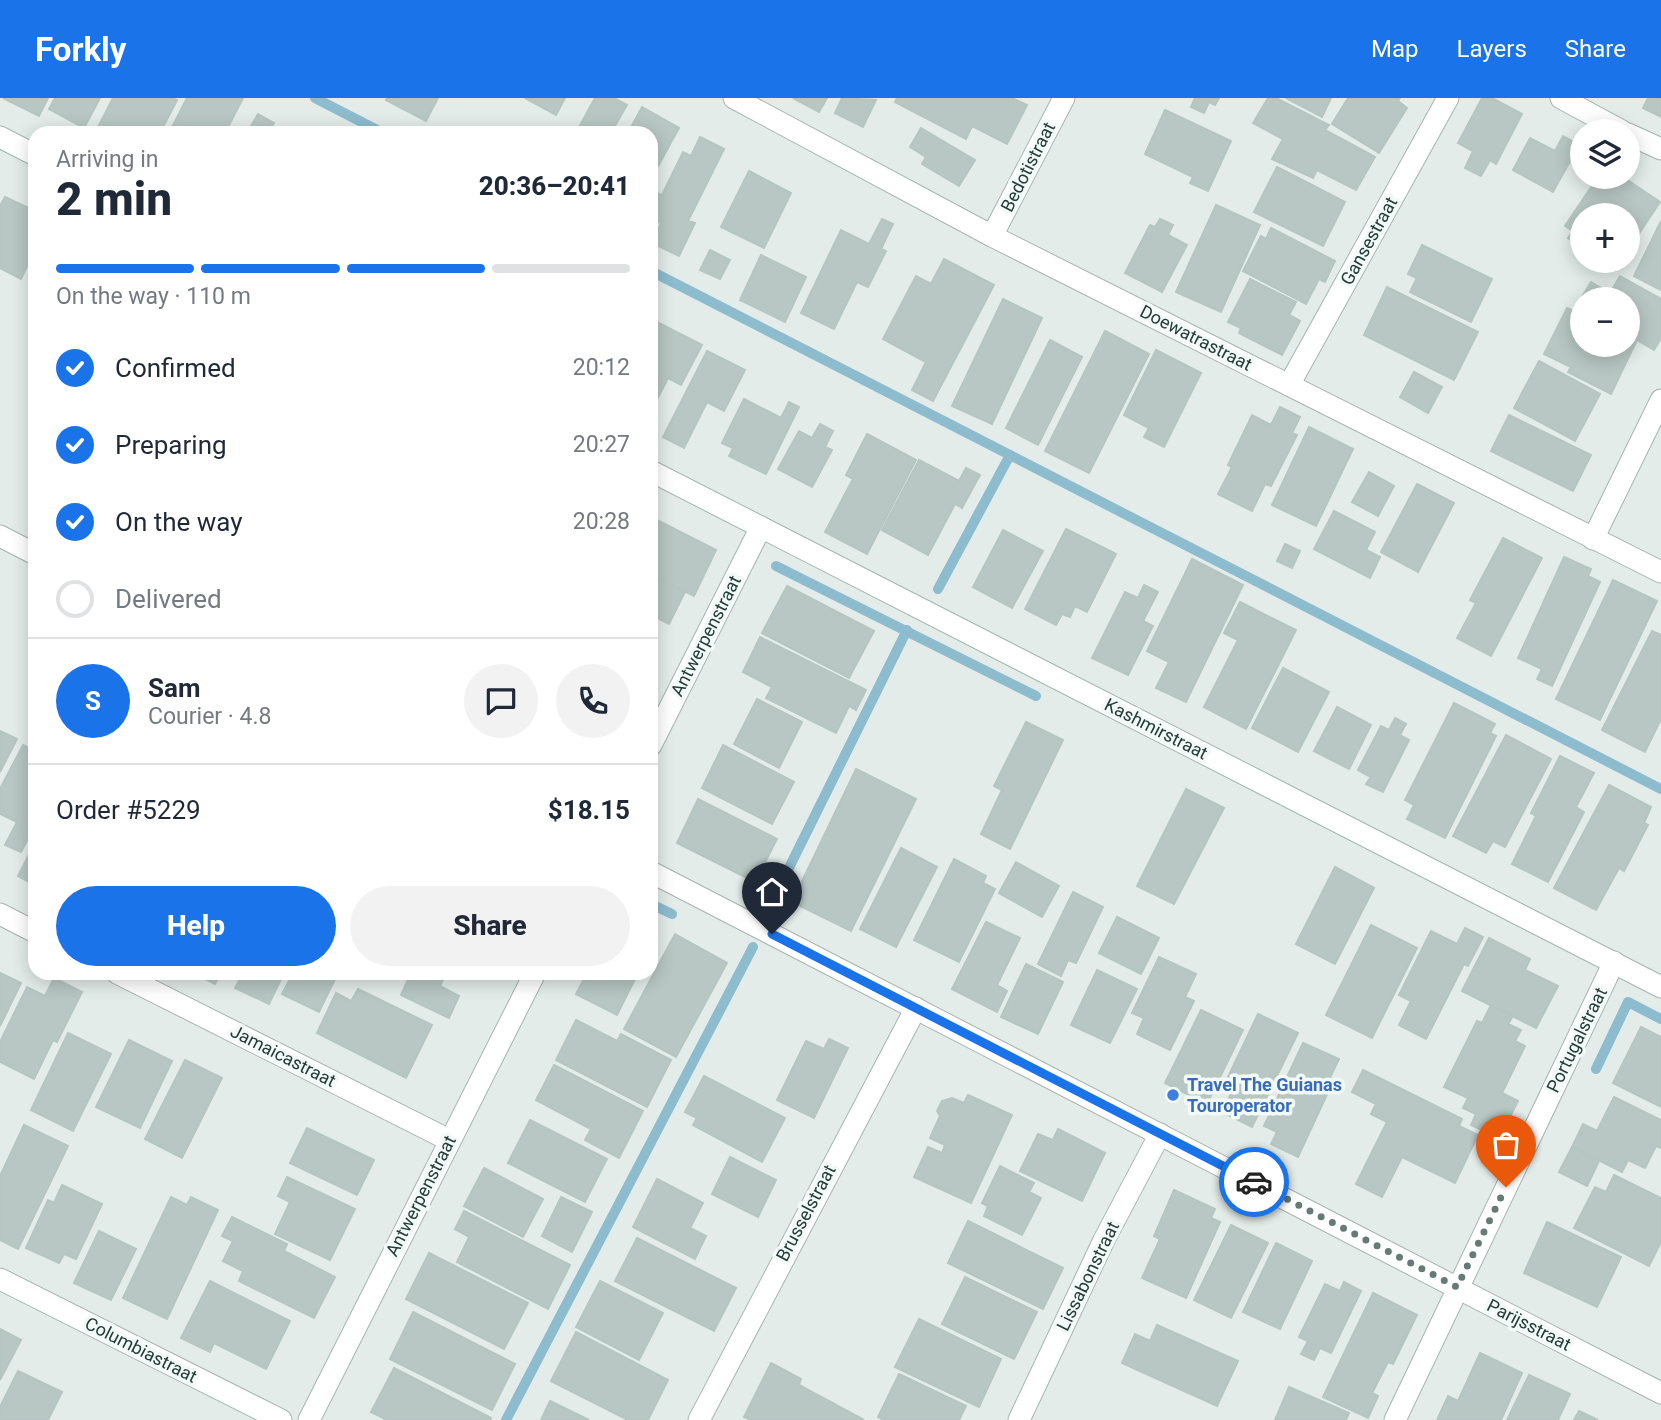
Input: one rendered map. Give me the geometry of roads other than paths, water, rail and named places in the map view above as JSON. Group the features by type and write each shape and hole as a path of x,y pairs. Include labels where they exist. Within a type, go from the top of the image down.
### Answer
{"street":[{"name":"Doewatrastraat","path":"734,98 992,236 1661,572"},
{"name":"Bedotistraat","path":"992,236 1064,98"},
{"name":"Gansestraat","path":"1289,385 1448,98"},
{"path":"1561,98 1600,119"},
{"path":"0,137 28,151"},
{"path":"1640,139 1661,149"},
{"path":"1594,539 1661,400"},
{"name":"Kashmirstraat","path":"658,475 1661,986"},
{"name":"Antwerpenstraat","path":"658,731 761,527"},
{"path":"0,536 28,550"},
{"name":"Parijsstraat","path":"658,876 1661,1393"},
{"path":"0,914 28,928"},
{"name":"Portugalstraat","path":"1395,1420 1614,962"},
{"name":"Jamaicastraat","path":"131,980 449,1140"},
{"name":"Antwerpenstraat","path":"309,1420 531,980"},
{"name":"Brusselstraat","path":"699,1420 916,1008"},
{"name":"Lissabonstraat","path":"1019,1420 1104,1240 1160,1134"},
{"name":"Columbiastraat","path":"0,1279 281,1420"}],"waterway":[{"path":"315,98 369,126"},
{"path":"658,275 1661,789"},
{"path":"938,589 1010,455"},
{"path":"776,566 1036,696"},
{"path":"772,902 907,630"},
{"path":"658,907 672,914"},
{"path":"506,1420 753,947"},
{"path":"1596,1069 1628,1002 1661,1019"}],"place":[{"name":"Travel The Guianas Touroperator","path":"1173,1095"}]}
